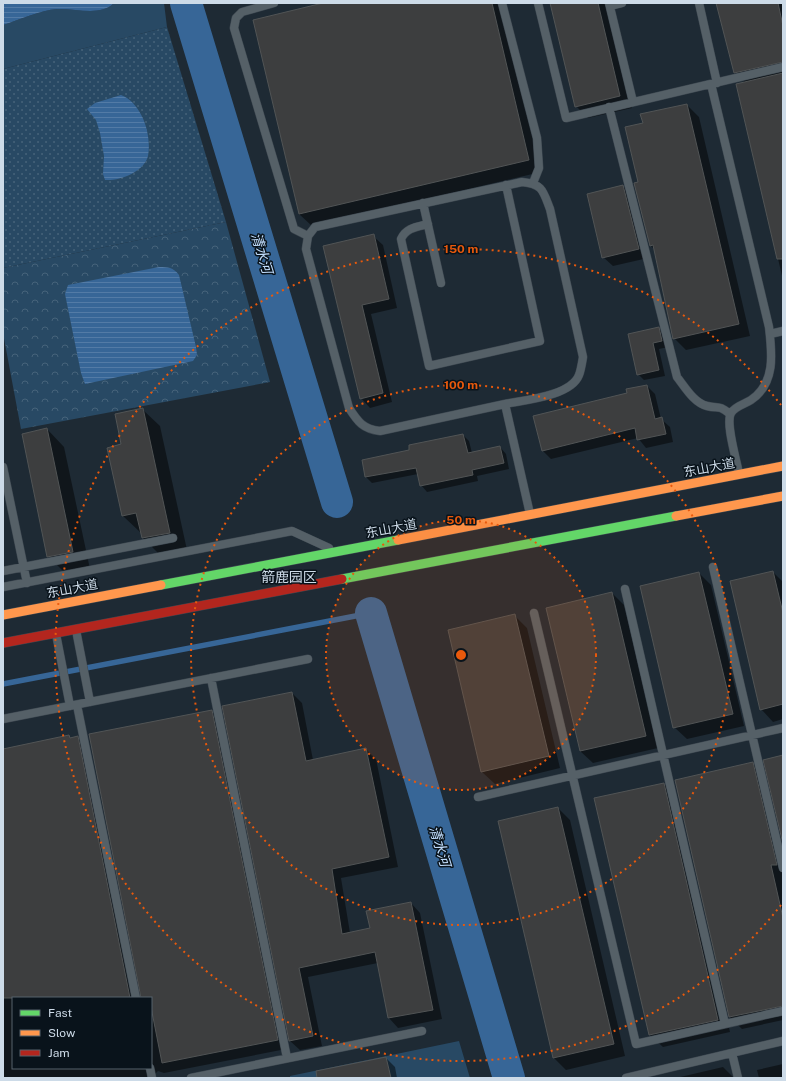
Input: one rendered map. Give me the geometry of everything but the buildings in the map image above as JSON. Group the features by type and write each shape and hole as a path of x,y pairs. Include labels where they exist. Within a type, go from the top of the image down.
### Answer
{"main road":[{"name":"东山大道","path":"3,615 783,466"},
{"path":"3,643 783,496"}],"lane":[{"path":"274,3 242,12 236,18 234,28 294,229 308,236"},
{"path":"502,3 537,138 539,168 533,183"},
{"path":"538,3 566,118 783,67"},
{"path":"622,3 609,4 633,102"},
{"path":"699,3 714,83 770,334 772,362 768,382 759,394 737,407 730,414 729,424 740,474"},
{"path":"609,107 677,377 694,399 706,406 719,406 730,414"},
{"path":"522,182 533,183 543,190 550,209 583,357 579,376 573,384 558,393 380,431 370,430 360,425 349,408 306,249 308,236 315,226 327,223 506,185 522,182"},
{"path":"428,224 410,228 403,234 401,239 429,366 540,341 506,185"},
{"path":"423,202 441,283"},
{"path":"770,334 783,331"},
{"path":"505,404 530,514"},
{"path":"3,467 26,583"},
{"path":"3,587 292,530 336,551"},
{"path":"3,571 172,538"},
{"path":"713,567 783,868"},
{"path":"625,588 725,1024"},
{"path":"534,613 636,1044 783,1011"},
{"path":"76,629 90,702"},
{"path":"56,633 65,681 74,705 136,997"},
{"path":"3,719 308,660"},
{"path":"212,678 288,1058"},
{"path":"478,797 783,728"},
{"path":"191,1078 422,1031"},
{"path":"626,1078 783,1041"},
{"path":"732,1053 738,1078"}],"green space":[{"path":"114,3 164,3 167,27 3,69 3,25 37,13 51,10 64,9 95,11 102,10"},
{"path":"167,27 226,222 3,268 3,69"},
{"path":"226,222 270,382 21,429 3,333 3,268"},
{"path":"459,1041 470,1078 290,1078 290,1076"}],"shaded area":[{"path":"3,3 114,3 102,10 95,11 64,9 51,10 37,13 3,25"},
{"path":"121,95 135,105 144,121 147,130 149,148 148,156 146,162 137,171 117,179 105,180 103,174 104,156 100,133 96,120 87,109 95,103"},
{"path":"159,267 175,270 179,275 197,355 193,361 85,384 81,373 65,294 68,285"}],"waterway":[{"name":"清水河","path":"186,3 337,502"},
{"path":"3,684 371,613"},
{"name":"清水河","path":"371,613 509,1078"}],"traffic: fast":[{"path":"342,579 676,516"},
{"path":"161,585 398,540"}],"traffic: slow":[{"path":"398,540 783,466"},
{"path":"676,516 783,496"},
{"path":"3,615 161,585"}],"traffic: jam":[{"path":"3,643 342,579"}],"district":[{"name":"箭鹿园区","path":"289,577"}]}
